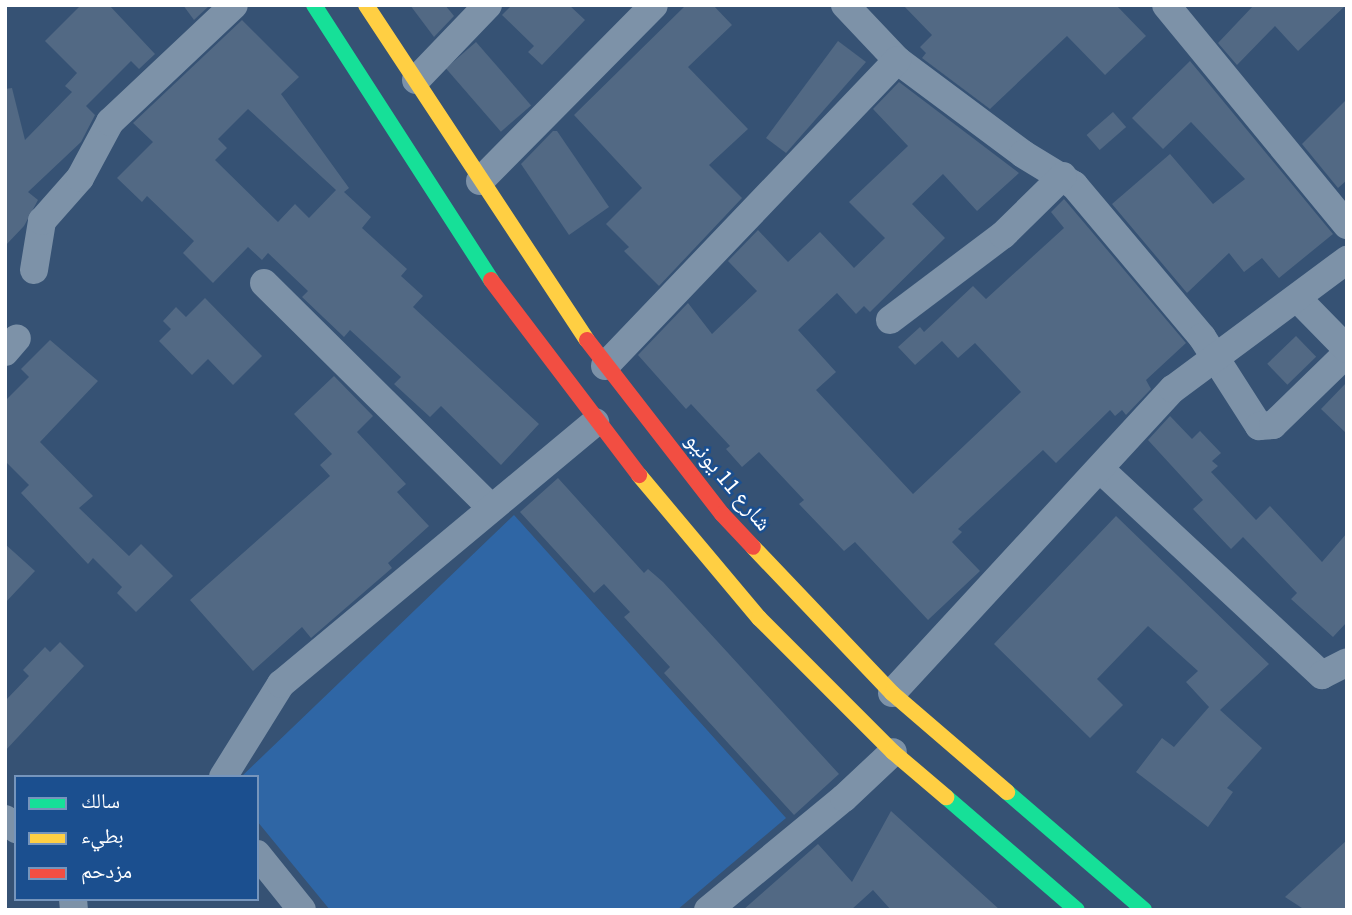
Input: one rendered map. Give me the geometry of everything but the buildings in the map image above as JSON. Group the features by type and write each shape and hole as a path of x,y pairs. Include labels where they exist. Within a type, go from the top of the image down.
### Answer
{"highway":[{"path":"314,5 494,283 595,422 759,618 893,751 1076,909 1102,875"},
{"path":"338,45 370,11"},
{"name":"شارع 11 يونيو","path":"370,11 480,181 605,366 722,514 892,693 1144,910"}],"street":[{"path":"34,270 41,221 80,178 110,122 234,5"},
{"path":"416,80 488,5"},
{"path":"480,181 654,5"},
{"path":"845,5 897,60 1023,154 1063,176 1202,337 1253,422 1264,428 1273,425 1347,351 1297,298"},
{"path":"1166,5 1347,225"},
{"path":"605,366 897,60"},
{"path":"890,320 933,283 981,253 1063,176"},
{"path":"892,693 1173,389 1347,260"},
{"path":"264,283 491,508"},
{"path":"224,775 281,684 595,422"},
{"path":"1100,469 1322,675 1347,662"},
{"path":"708,910 844,798 893,751"},
{"path":"259,856 302,910"}],"shaded area":[{"path":"514,515 786,818 677,910 330,910 259,823 259,775 243,775"}],"traffic: fast":[{"path":"314,5 491,280"},
{"path":"1007,792 1144,910"},
{"path":"946,797 1077,910"}],"traffic: slow":[{"path":"366,5 587,340"},
{"path":"639,475 759,618 893,752 946,797"},
{"path":"753,547 892,693 1007,792"}],"traffic: jam":[{"path":"491,280 639,475"},
{"path":"587,340 722,514 753,547"}]}
